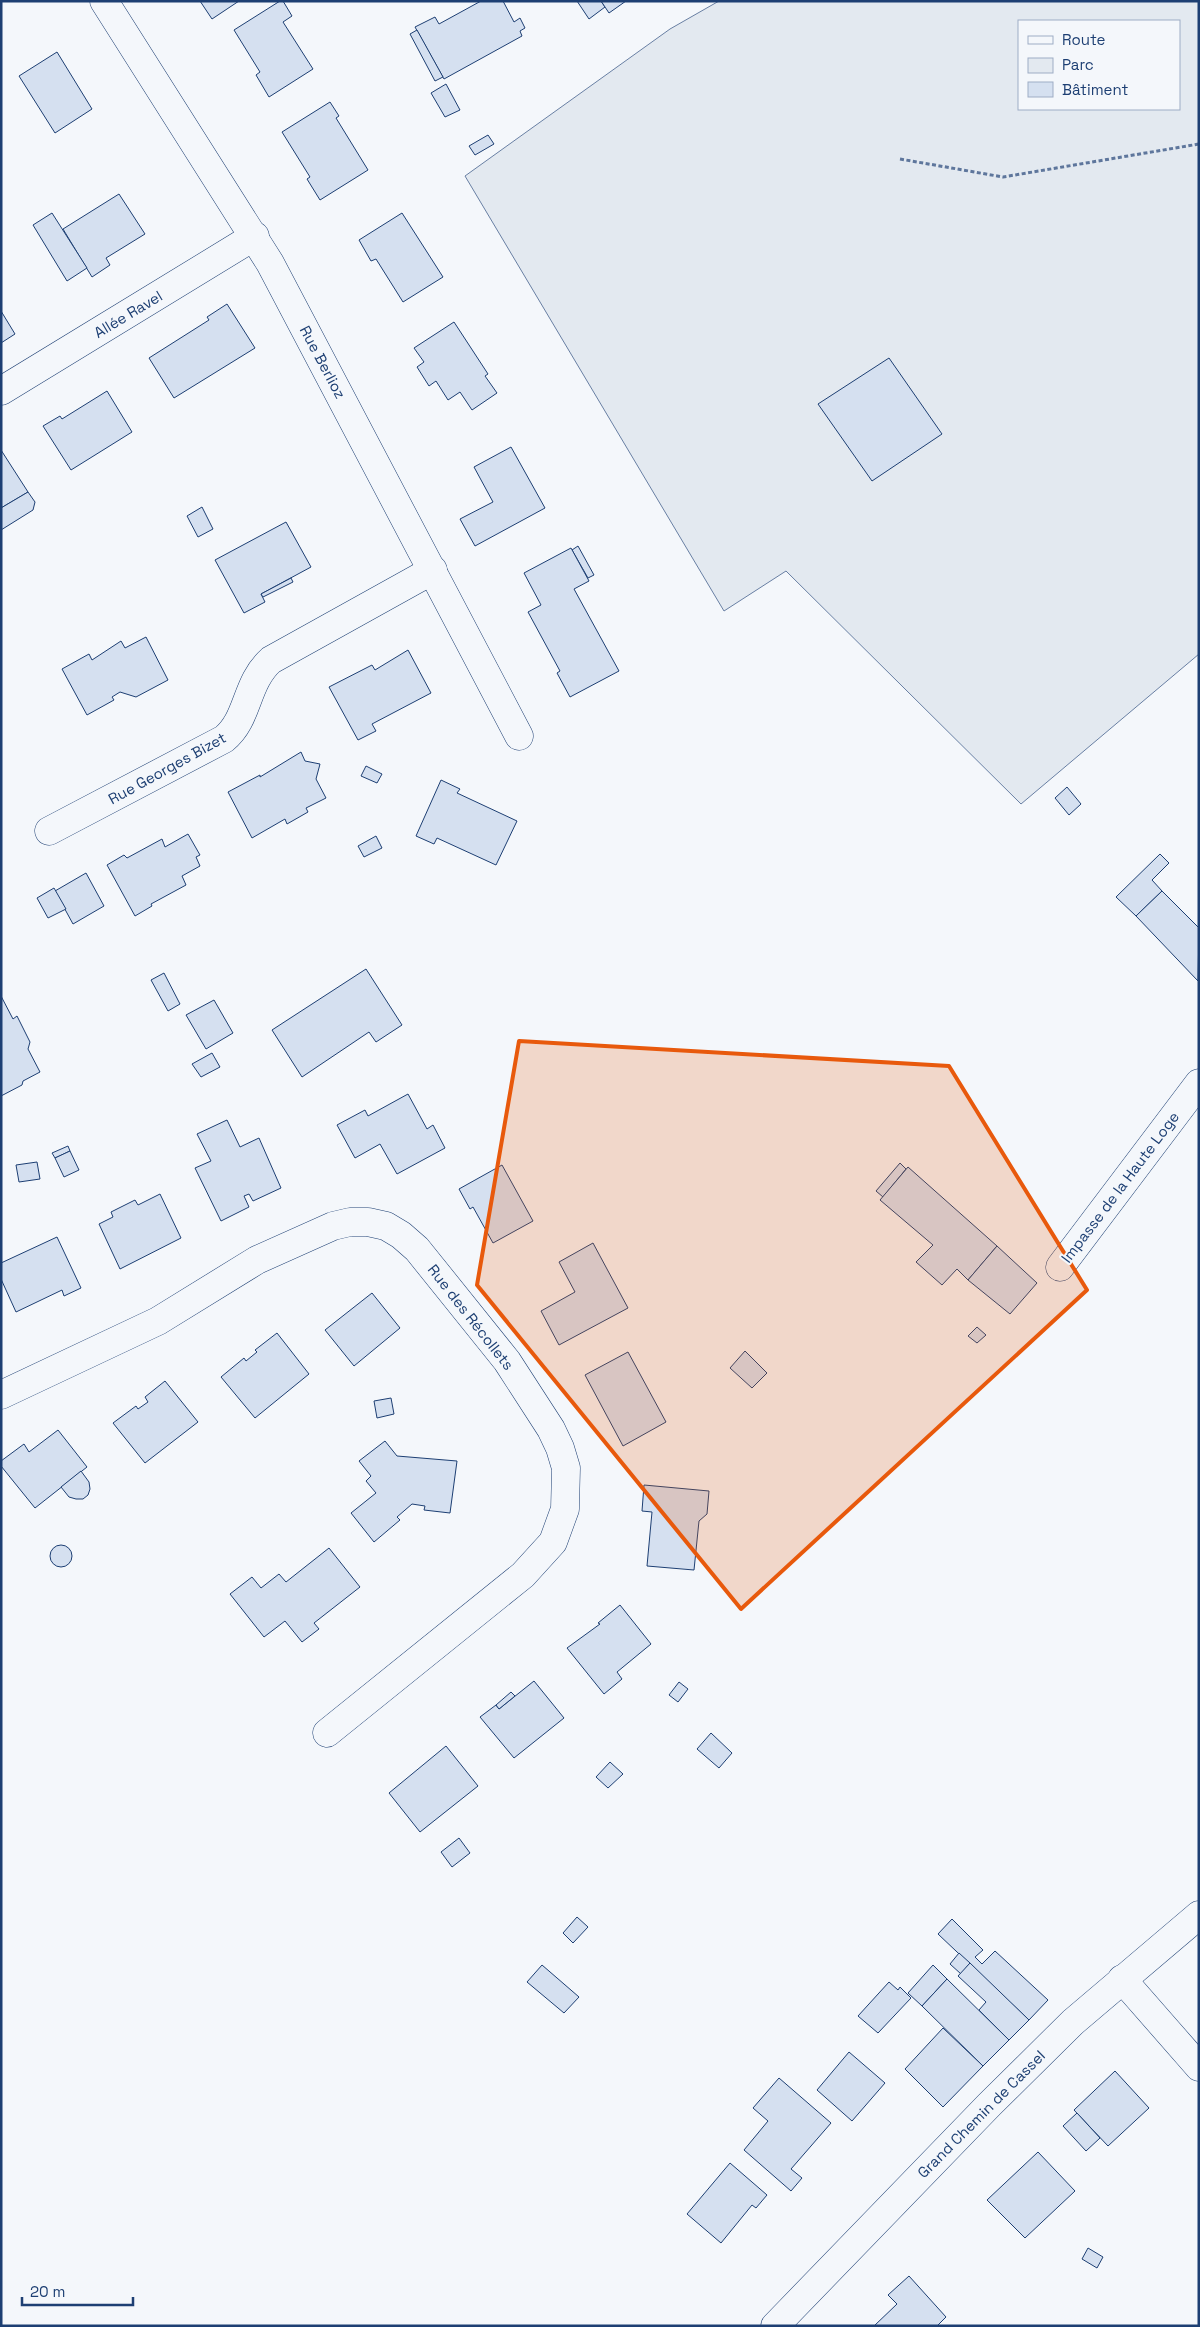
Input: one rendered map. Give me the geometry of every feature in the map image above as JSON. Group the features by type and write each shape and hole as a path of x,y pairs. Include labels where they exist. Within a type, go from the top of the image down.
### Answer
{"street":[{"name":"Rue Berlioz","path":"104,1 255,236 519,736"},
{"name":"Allée Ravel","path":"1,391 255,236"},
{"name":"Rue Georges Bizet","path":"50,831 224,739 238,723 254,679 271,660 433,570"},
{"name":"Impasse de la Haute Loge","path":"1060,1268 1199,1083"},
{"name":"Rue des Récollets","path":"1,1395 158,1321 257,1260 327,1229 350,1222 368,1222 394,1230 417,1249 507,1361 551,1429 560,1448 566,1468 565,1509 553,1542 523,1575 327,1732"},
{"name":"Grand Chemin de Cassel","path":"775,2326 1018,2075 1122,1979 1199,1915"},
{"path":"1122,1979 1199,2067"}],"path":[{"path":"900,159 1003,177 1199,144"}],"highlighted area":[{"path":"519,1041 949,1066 1087,1290 741,1609 477,1285"}],"green space":[{"path":"719,1 1199,1 1199,654 1021,804 786,571 724,611 465,176 670,29"}],"building":[{"path":"200,1 239,1 212,19"},
{"path":"280,1 283,1 292,16 283,22 313,69 269,97 256,75 260,72 234,30"},
{"path":"481,1 503,1 514,22 520,18 525,28 520,31 522,36 444,79 415,27 435,17 439,24"},
{"path":"577,1 601,1 605,7 589,19"},
{"path":"601,1 626,1 609,13"},
{"path":"417,30 443,77 435,81 410,34"},
{"path":"57,52 92,109 55,133 19,76"},
{"path":"446,84 460,110 445,117 431,93"},
{"path":"330,102 339,116 336,118 368,170 320,200 307,179 310,177 282,132"},
{"path":"488,135 494,144 475,155 469,146"},
{"path":"119,194 145,234 106,258 110,265 92,277 63,229"},
{"path":"52,213 87,268 67,281 33,225"},
{"path":"402,213 443,277 403,302 376,259 371,261 359,240"},
{"path":"227,304 255,348 174,398 149,358 209,320 207,317"},
{"path":"1,311 15,334 1,343"},
{"path":"454,322 488,374 485,376 497,393 472,410 460,392 448,400 436,381 429,386 417,367 424,362 414,348"},
{"path":"889,358 942,434 872,481 818,404"},
{"path":"107,391 132,432 71,470 43,426 60,416 62,419"},
{"path":"511,447 545,508 475,546 460,519 493,502 474,467"},
{"path":"1,450 28,492 1,508"},
{"path":"28,492 35,502 33,510 1,530 1,508"},
{"path":"202,507 213,529 198,537 187,516"},
{"path":"286,522 311,567 261,594 265,602 244,613 215,560"},
{"path":"578,546 594,575 588,578 572,550"},
{"path":"571,548 589,581 574,589 619,671 570,697 557,673 560,671 528,612 541,605 524,573"},
{"path":"291,578 293,582 263,597 261,594"},
{"path":"146,637 168,680 136,697 120,692 112,697 114,700 87,715 62,669 89,654 92,660 121,641 125,648"},
{"path":"408,650 431,693 372,724 376,731 358,740 329,687 372,665 375,670"},
{"path":"301,752 305,761 320,764 316,779 326,798 306,808 308,812 287,824 285,819 252,838 228,792 260,775 260,777"},
{"path":"366,766 382,774 377,783 361,776"},
{"path":"441,780 460,789 457,793 517,821 496,865 437,838 434,844 416,836"},
{"path":"1067,787 1081,804 1069,815 1055,798"},
{"path":"188,834 200,855 196,857 200,866 182,876 186,885 151,904 152,906 135,916 107,865 124,855 127,858 162,839 165,847"},
{"path":"376,836 382,848 364,857 358,846"},
{"path":"1160,854 1169,863 1152,880 1162,891 1136,916 1116,897"},
{"path":"86,873 104,906 73,924 55,891"},
{"path":"54,888 66,909 48,918 37,898"},
{"path":"1162,891 1199,928 1198,981 1136,916"},
{"path":"366,969 402,1025 376,1042 369,1032 302,1077 272,1030"},
{"path":"164,973 180,1004 168,1011 151,980"},
{"path":"1,996 13,1019 17,1016 30,1042 28,1049 40,1072 23,1081 22,1085 1,1096"},
{"path":"214,1000 233,1033 206,1049 186,1015"},
{"path":"212,1053 220,1067 201,1077 192,1064"},
{"path":"408,1094 427,1129 433,1125 445,1148 397,1174 380,1144 355,1158 337,1125 365,1110 368,1116"},
{"path":"227,1120 240,1147 259,1138 281,1188 253,1201 249,1194 244,1196 249,1207 221,1221 195,1168 211,1161 197,1134"},
{"path":"68,1146 70,1151 55,1158 52,1153"},
{"path":"70,1151 79,1170 64,1177 55,1158"},
{"path":"37,1162 40,1179 19,1182 16,1165"},
{"path":"900,1163 906,1169 883,1197 876,1191"},
{"path":"502,1165 533,1221 493,1243 473,1207 470,1209 459,1189"},
{"path":"908,1167 997,1246 968,1280 957,1269 942,1285 916,1262 933,1245 880,1200"},
{"path":"160,1194 181,1238 120,1269 99,1224 113,1217 111,1212 135,1200 138,1205"},
{"path":"57,1237 81,1288 64,1296 62,1290 16,1312 1,1279 1,1263"},
{"path":"593,1243 628,1308 559,1345 541,1311 575,1292 559,1262"},
{"path":"997,1246 1037,1283 1010,1314 968,1280"},
{"path":"372,1293 400,1328 354,1366 325,1330"},
{"path":"977,1327 986,1335 977,1343 968,1336"},
{"path":"277,1333 309,1374 255,1418 221,1377 244,1358 246,1361 257,1352 255,1350"},
{"path":"745,1351 767,1373 752,1388 730,1368"},
{"path":"628,1352 666,1422 623,1446 585,1375"},
{"path":"165,1381 198,1422 145,1463 113,1423 136,1406 138,1409 148,1402 145,1397"},
{"path":"391,1398 394,1414 377,1418 374,1401"},
{"path":"58,1430 87,1467 35,1508 1,1466 1,1461 24,1444 29,1452"},
{"path":"385,1441 397,1456 457,1461 450,1513 424,1510 425,1506 412,1504 397,1517 400,1520 374,1542 351,1513 376,1493 366,1481 371,1476 359,1461"},
{"path":"81,1471 89,1482 90,1489 88,1495 83,1499 69,1497 61,1487"},
{"path":"644,1485 709,1491 707,1514 699,1521 694,1570 647,1566 652,1512 642,1511"},
{"path":"57,1545 65,1545 72,1552 72,1560 65,1567 57,1567 50,1560 50,1552"},
{"path":"329,1548 360,1587 314,1623 319,1629 302,1642 285,1621 264,1637 230,1594 252,1577 261,1588 279,1574 286,1582"},
{"path":"620,1605 651,1644 617,1672 622,1679 604,1694 567,1648 600,1624 598,1623"},
{"path":"534,1681 564,1718 514,1758 480,1717 496,1705 499,1709"},
{"path":"679,1682 688,1689 678,1702 669,1695"},
{"path":"511,1692 515,1696 499,1709 496,1705"},
{"path":"711,1733 732,1753 719,1768 697,1749"},
{"path":"446,1746 478,1786 420,1832 389,1793"},
{"path":"610,1762 623,1774 608,1788 596,1777"},
{"path":"459,1838 470,1853 452,1867 441,1852"},
{"path":"577,1917 588,1927 573,1943 563,1933"},
{"path":"952,1919 983,1950 975,1957 982,1964 995,1951 1048,2000 1029,2020 938,1934"},
{"path":"959,1953 970,1963 961,1974 950,1964"},
{"path":"970,1963 1029,2020 1009,2040 979,2010 986,2002 958,1976"},
{"path":"542,1965 579,1997 564,2013 527,1982"},
{"path":"933,1965 947,1979 922,2006 908,1993"},
{"path":"947,1979 1009,2040 983,2066 922,2006"},
{"path":"889,1982 898,1990 900,1987 911,1998 878,2033 858,2016"},
{"path":"943,2028 983,2066 943,2107 905,2069"},
{"path":"849,2052 885,2083 852,2121 817,2090"},
{"path":"1115,2071 1149,2108 1108,2146 1074,2110"},
{"path":"779,2078 831,2123 791,2169 802,2178 791,2191 744,2150 768,2121 753,2108"},
{"path":"1077,2113 1100,2138 1086,2151 1063,2126"},
{"path":"1038,2152 1075,2191 1025,2238 987,2200"},
{"path":"730,2163 767,2195 756,2208 752,2205 721,2243 687,2214"},
{"path":"1088,2248 1103,2257 1097,2268 1082,2259"},
{"path":"909,2276 946,2317 937,2326 874,2326 897,2304 888,2295"}]}
